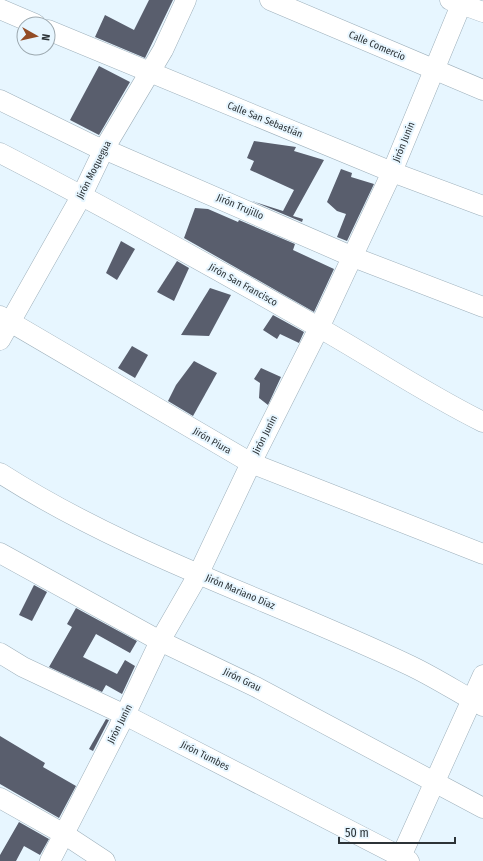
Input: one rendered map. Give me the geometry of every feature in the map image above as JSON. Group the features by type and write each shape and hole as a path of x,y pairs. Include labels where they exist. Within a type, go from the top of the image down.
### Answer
{"street":[{"name":"Jirón Moquegua","path":"0,340 5,319 82,195 104,149 163,50 186,0"},
{"name":"Calle Comercio","path":"270,0 483,90"},
{"name":"Jirón Junín","path":"50,861 125,715 160,641 198,575 251,463 353,257 392,172 434,70 458,2"},
{"path":"458,2 483,12"},
{"path":"0,10 16,16"},
{"name":"Calle San Sebastián","path":"56,33 392,172 483,206"},
{"name":"Jirón Trujillo","path":"0,100 94,146 353,257 483,307"},
{"name":"Jirón San Francisco","path":"0,153 82,195 319,328 446,403 483,422"},
{"name":"Jirón Piura","path":"5,319 251,463 483,554"},
{"name":"Jirón Mariano Díaz","path":"0,473 30,492 136,546 198,575 412,667 477,703"},
{"name":"Jirón Grau","path":"0,553 160,641 262,690 433,783 483,808"},
{"name":"Jirón Tumbes","path":"0,653 23,667 125,715 403,860"},
{"path":"403,860 433,783 477,703 483,675"},
{"path":"0,798 64,834 105,861"}],"building":[{"path":"149,0 173,0 145,58 95,37 105,15 134,30"},
{"path":"99,66 130,82 99,135 70,120"},
{"path":"254,141 296,147 294,151 324,160 293,216 303,219 302,222 252,201 283,211 294,190 250,170 254,161 247,158"},
{"path":"341,169 352,173 351,177 374,184 347,241 337,237 346,214 337,211 327,202"},
{"path":"195,208 208,209 238,222 239,220 295,244 293,250 334,269 314,312 184,238"},
{"path":"121,241 135,249 117,280 106,273"},
{"path":"177,261 189,268 174,301 157,292"},
{"path":"210,288 231,295 209,336 181,335"},
{"path":"273,315 304,332 299,343 280,334 277,339 263,330"},
{"path":"132,346 148,355 135,378 118,368"},
{"path":"194,361 217,373 193,416 168,401 176,385"},
{"path":"261,368 281,377 268,405 259,398 260,383 254,379"},
{"path":"34,585 47,592 32,621 19,615"},
{"path":"76,608 137,641 130,653 96,634 83,657 117,674 125,660 135,666 122,694 106,685 102,692 49,667 72,627 67,624"},
{"path":"106,719 109,720 93,751 89,749"},
{"path":"0,736 45,763 43,767 76,786 59,818 0,784"},
{"path":"19,822 49,839 40,855 24,846 16,861 0,861 0,855"}]}
